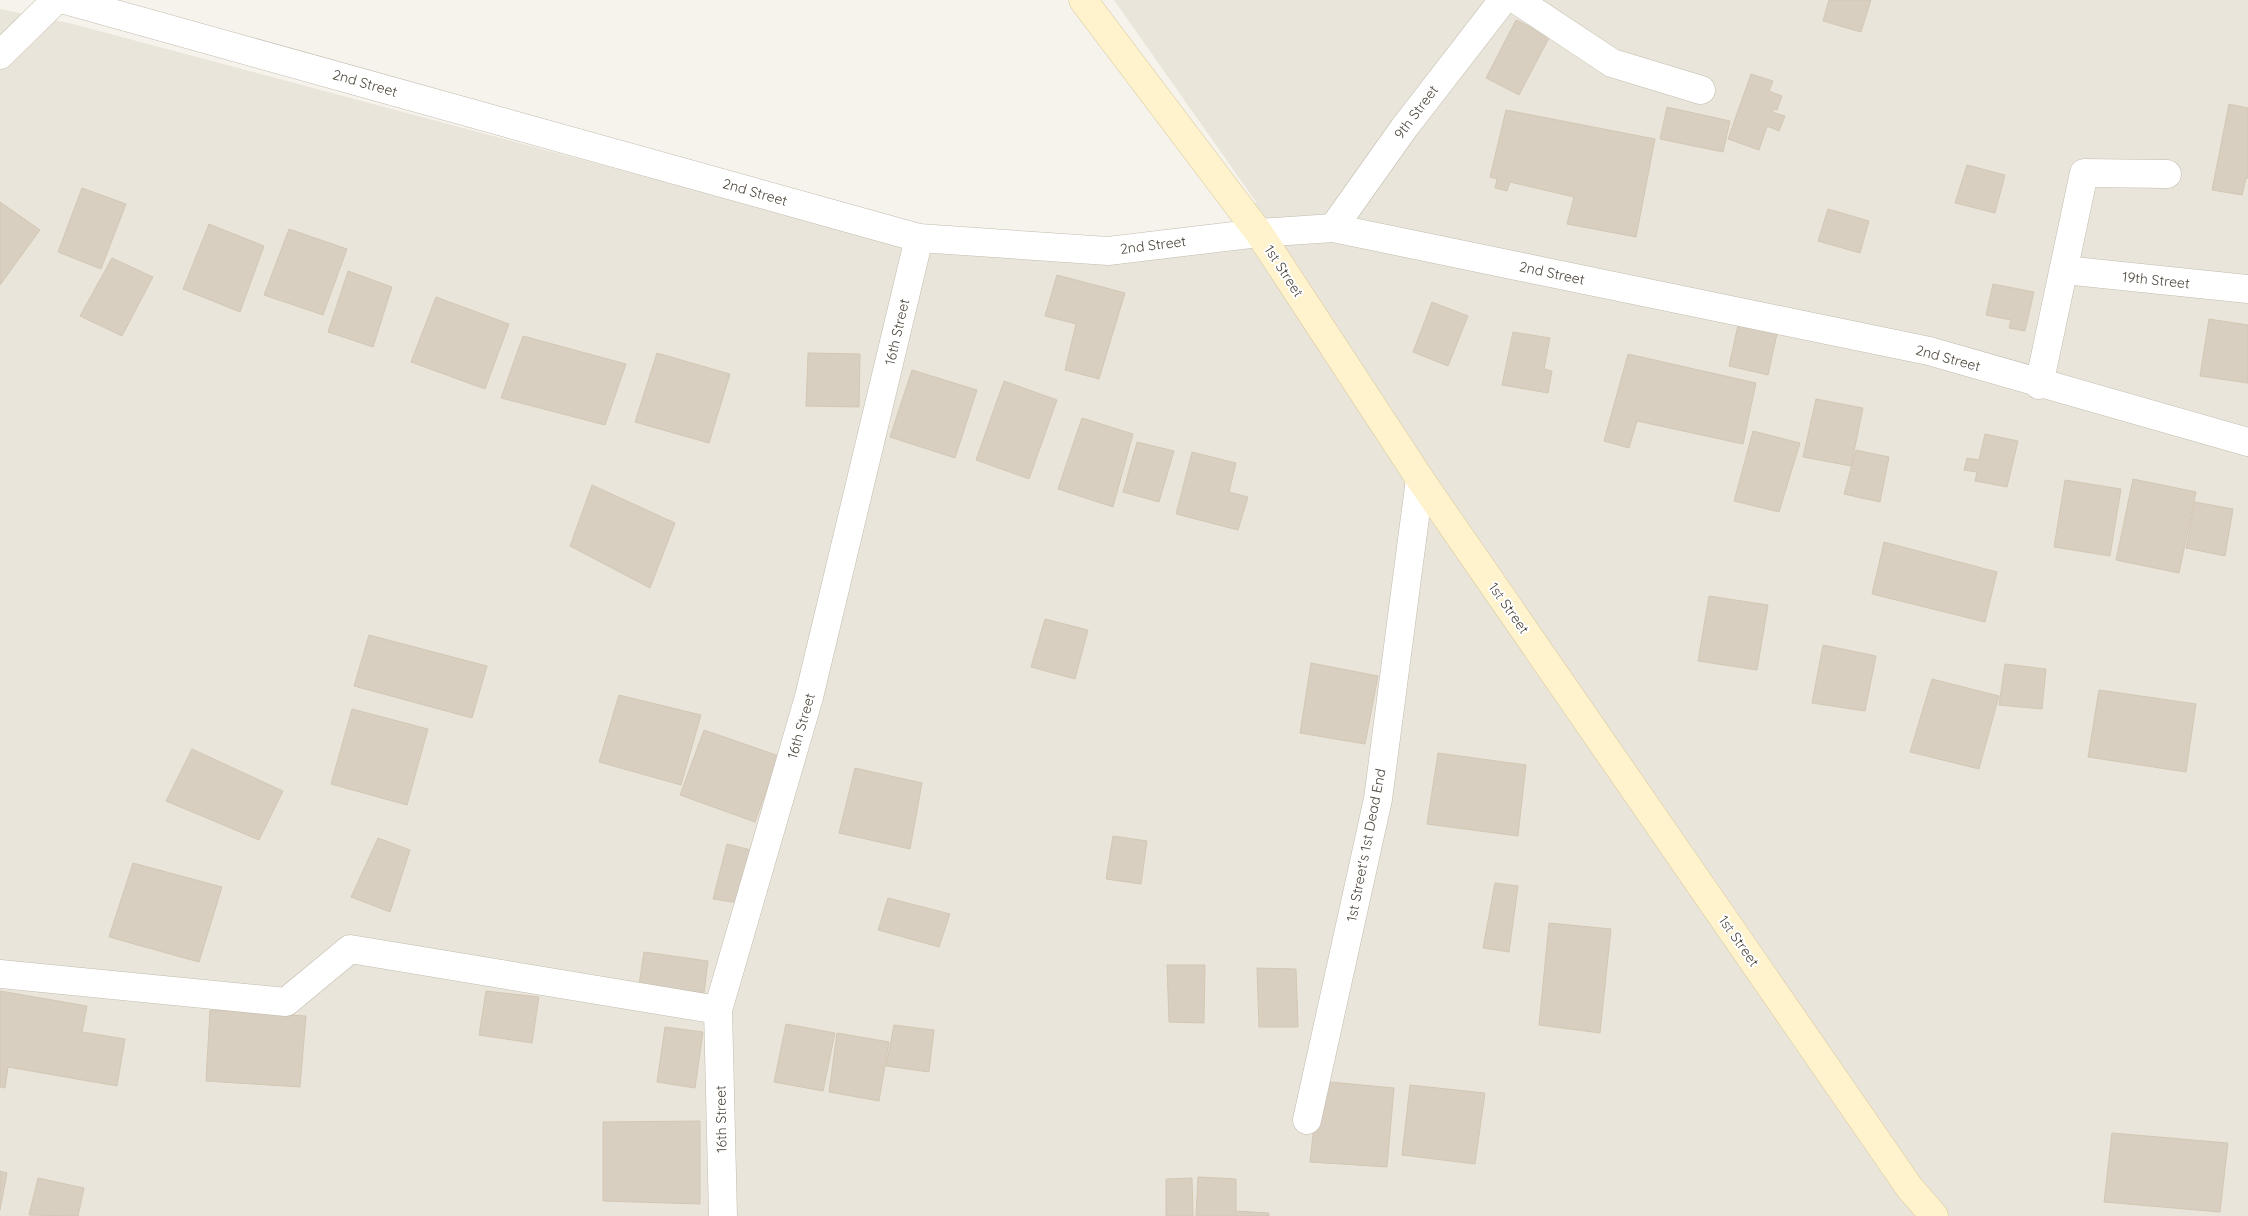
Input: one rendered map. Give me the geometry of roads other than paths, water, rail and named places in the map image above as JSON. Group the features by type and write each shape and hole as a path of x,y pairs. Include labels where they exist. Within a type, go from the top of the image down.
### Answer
{"main road":[{"name":"1st Street","path":"1084,0 1259,233 1420,479 1909,1187 1934,1216"}],"street":[{"path":"0,55 56,0"},
{"name":"2nd Street","path":"65,0 919,238 1108,251 1259,233 1333,228 1929,351 2039,384 2248,442"},
{"name":"9th Street","path":"1333,228 1404,128 1503,0"},
{"path":"1518,0 1612,63 1701,90"},
{"path":"2039,384 2084,173 2167,174"},
{"name":"16th Street","path":"723,1216 718,1010 809,697 919,238"},
{"name":"19th Street","path":"2064,270 2248,289"},
{"name":"1st Street's 1st Dead End","path":"1307,1120 1378,799 1420,479"},
{"path":"0,974 286,1002 350,949 718,1010"}]}
